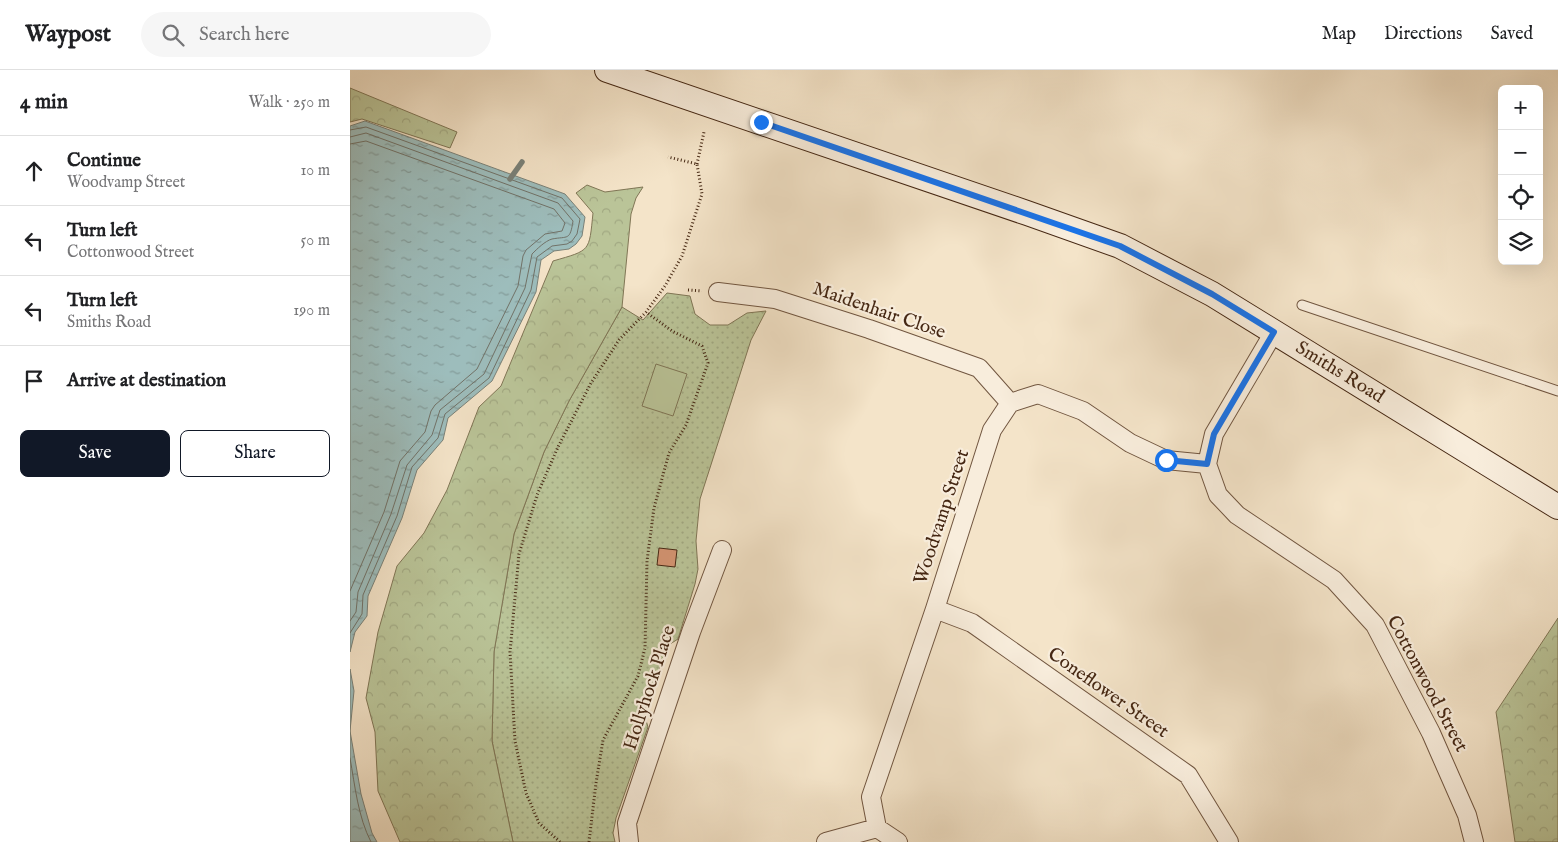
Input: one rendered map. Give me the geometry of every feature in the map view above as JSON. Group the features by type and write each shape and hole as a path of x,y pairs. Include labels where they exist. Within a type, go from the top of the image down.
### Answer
{"main road":[{"name":"Smiths Road","path":"607,70 1009,206 1120,246 1212,294 1556,501"}],"street":[{"name":"Maidenhair Close","path":"718,292 775,299 979,368 1010,403"},
{"path":"1010,403 1038,394 1082,411 1130,443 1166,460 1207,464 1214,434 1274,332"},
{"name":"Woodvamp Street","path":"877,828 871,797 935,609 992,430 1010,403"},
{"name":"Cottonwood Street","path":"1207,464 1218,495 1237,514 1334,580 1374,625 1432,733 1467,815 1474,842"},
{"name":"Hollyhock Place","path":"629,842 627,823 691,632 722,550"},
{"name":"Coneflower Street","path":"935,609 972,623 1188,775 1229,842"},
{"path":"826,842 877,828 898,842"}],"lane":[{"path":"1302,305 1558,391"}],"path":[{"path":"560,842 539,823 526,794 515,741 510,652 519,554 537,495 558,447 591,383 619,340 646,312 665,286 682,256 702,194 697,164 704,132"},
{"path":"668,157 697,164"},
{"path":"589,842 603,740 638,676 645,648 646,561 654,508 669,453 686,425 708,363 702,346 672,331 646,312"}],"green space":[{"path":"350,88 457,132 450,148 362,119 350,122"},
{"path":"587,185 605,192 643,187 636,198 631,214 622,307 569,401 544,452 514,534 494,652 492,741 513,842 400,842 378,791 375,732 366,698 378,632 397,566 424,533 447,490 479,407 501,386 553,261 581,251 586,248 589,242 593,213 576,193"},
{"path":"667,293 690,296 695,314 710,325 728,325 747,313 766,311 751,340 700,499 696,541 698,569 695,584 678,639 667,646 644,714 648,727 616,818 613,833 615,842 513,842 492,741 494,652 514,534 544,452 569,401 622,307 643,320"},
{"path":"656,364 687,374 673,416 642,406"},
{"path":"1558,618 1558,842 1515,842 1496,712"}],"water":[{"path":"365,121 565,194 585,217 582,236 576,244 569,249 554,251 541,260 536,292 492,381 448,418 443,440 417,470 402,518 368,596 367,616 355,632 350,652 350,126"},
{"path":"350,669 354,691 350,731"},
{"path":"350,731 361,794 372,833 377,842 350,842"}],"building":[{"path":"659,548 677,550 675,567 657,565"}],"waterway":[{"path":"510,179 522,162"}],"route":[{"path":"761,122 1009,206 1120,246 1212,294 1274,332 1214,434 1207,464 1166,460"}]}
